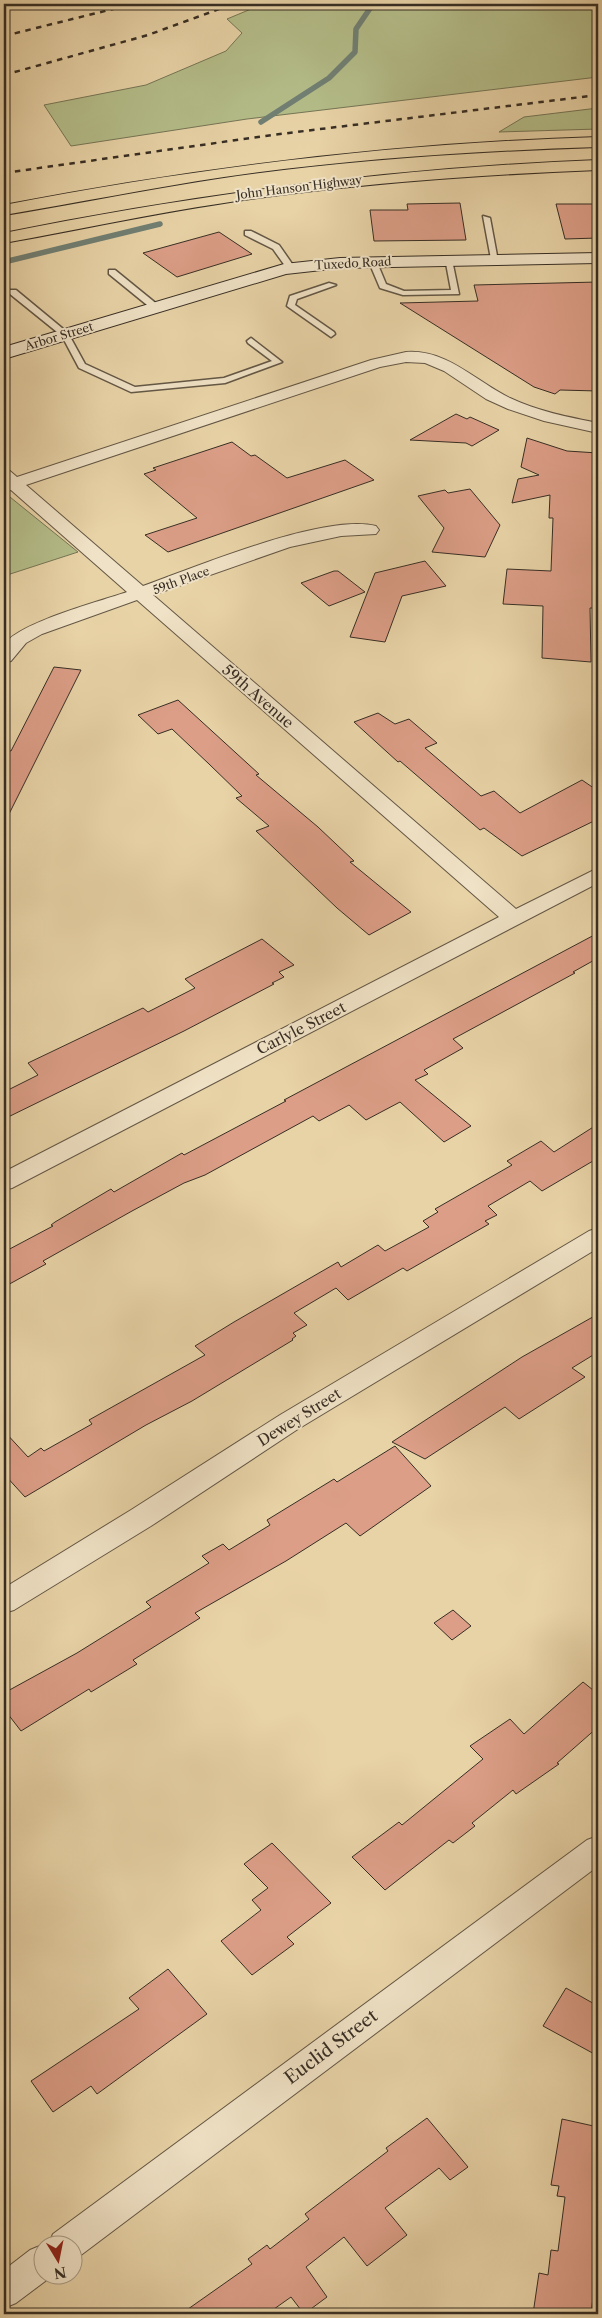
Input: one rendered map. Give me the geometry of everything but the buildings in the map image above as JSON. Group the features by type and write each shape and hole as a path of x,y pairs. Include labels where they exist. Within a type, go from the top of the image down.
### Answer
{"highway":[{"name":"John Hanson Highway","path":"4,208 229,170 340,156 469,146 598,142"},
{"name":"John Hanson Highway","path":"4,238 176,204 292,186 435,172 598,165"}],"main road":[{"name":"Tuxedo Road","path":"114,320 291,268 373,262 598,258"},
{"name":"Arbor Street","path":"4,353 114,320"}],"street":[{"path":"7,482 377,363 414,357 440,362 470,383 503,401 549,416 598,428"},
{"name":"59th Avenue","path":"7,482 141,594 513,918"},
{"name":"59th Place","path":"4,657 19,639 35,630 286,542 334,532 370,530"},
{"name":"Carlyle Street","path":"4,1182 598,875"},
{"name":"Dewey Street","path":"4,1602 141,1518 289,1422 598,1237"},
{"name":"Euclid Street","path":"78,2236 598,1849"},
{"path":"4,2291 32,2270"}],"lane":[{"path":"486,218 495,260"},
{"path":"248,233 276,247 291,268"},
{"path":"373,262 383,286 403,293 456,292 448,260"},
{"path":"112,272 156,307"},
{"path":"331,334 291,306 293,298 332,285"},
{"path":"13,292 65,334 82,366 134,390 225,380 278,362 252,341"}],"green space":[{"path":"263,4 598,4 598,77 247,119 71,146 44,105 146,85 226,51 242,33 227,19"},
{"path":"598,108 598,129 499,132 524,117"},
{"path":"5,493 78,552 4,576"}],"waterway":[{"path":"261,122 329,78 355,52 356,29 373,4"},
{"path":"4,262 160,224"}],"railway":[{"path":"4,36 133,4"},
{"path":"4,75 148,35 233,4"},
{"path":"4,173 272,135 598,95"}]}
